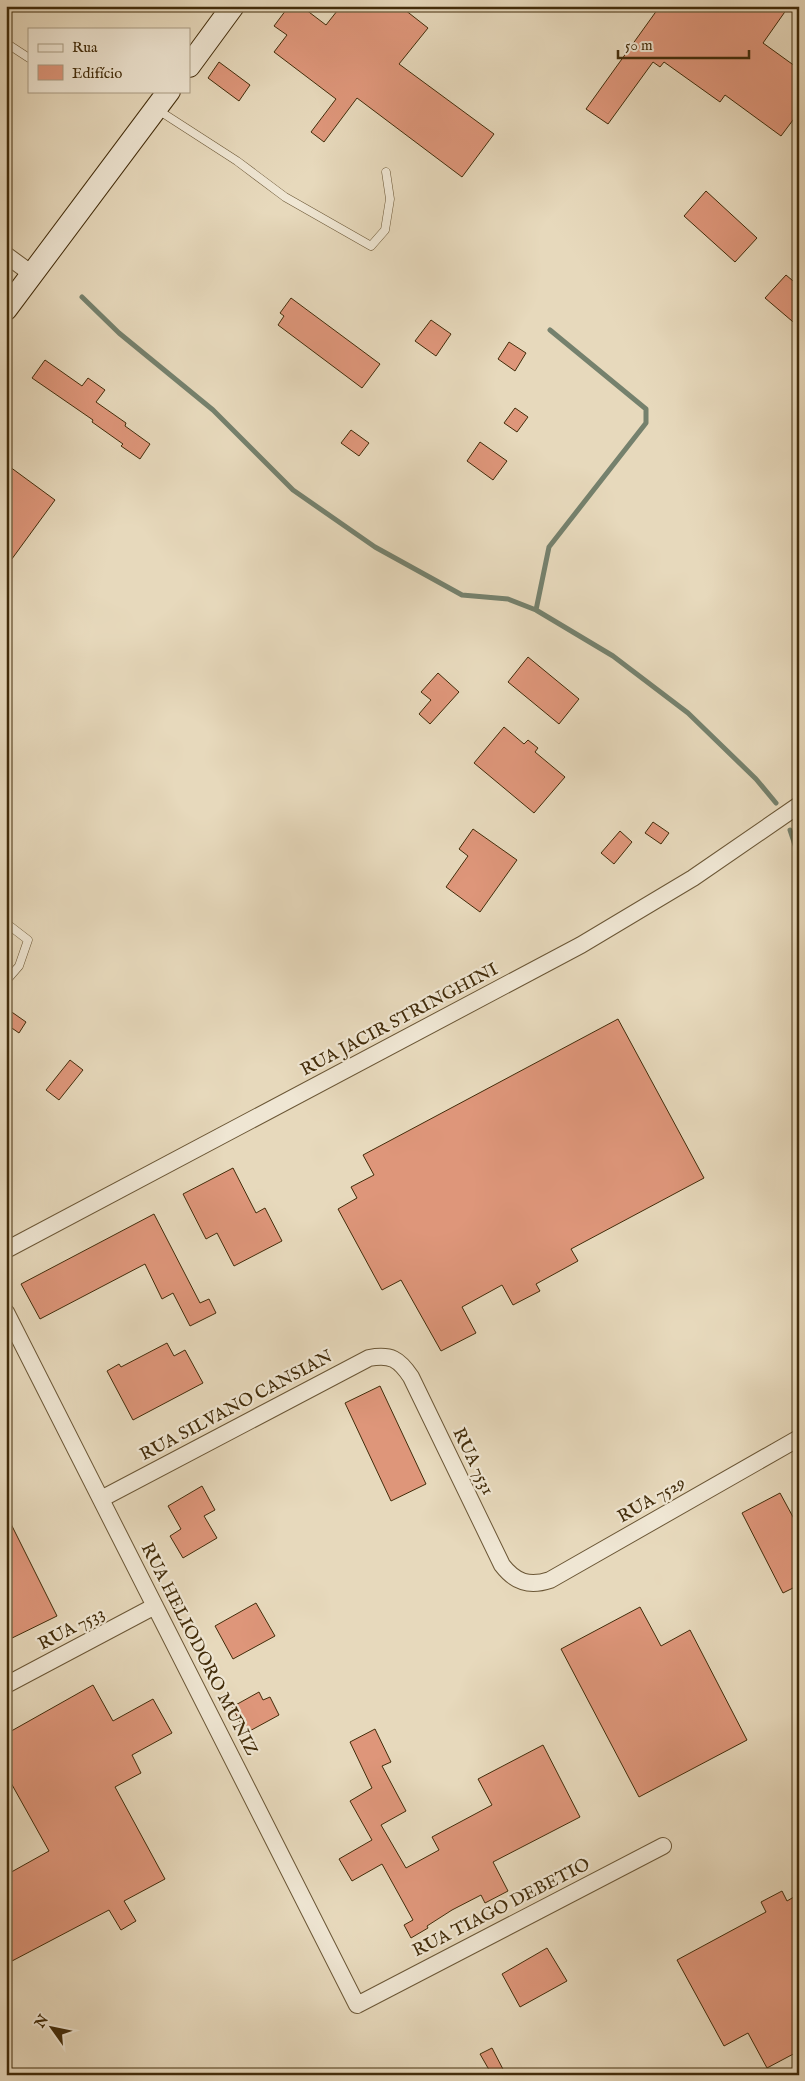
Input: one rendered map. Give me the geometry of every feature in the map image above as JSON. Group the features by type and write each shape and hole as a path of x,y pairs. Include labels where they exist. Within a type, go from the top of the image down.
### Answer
{"street":[{"path":"190,65 233,6"},
{"path":"6,309 169,92"},
{"path":"6,255 32,274"},
{"name":"RUA JACIR STRINGHINI","path":"6,1250 581,944 693,878 799,805"},
{"name":"RUA HELIODORO MUNIZ","path":"6,1312 357,2004"},
{"name":"RUA SILVANO CANSIAN","path":"101,1499 369,1358 381,1356 393,1358"},
{"name":"RUA 7531","path":"393,1358 403,1364 411,1377 502,1565 509,1575 520,1581"},
{"name":"RUA 7529","path":"520,1581 540,1583 550,1580 799,1438"},
{"name":"RUA 7533","path":"6,1685 155,1606"},
{"name":"RUA TIAGO DEBETIO","path":"357,2004 663,1846"}],"lane":[{"path":"6,43 28,57"},
{"path":"156,109 237,161 285,197 371,246 385,230 390,199 386,172"},
{"path":"6,923 28,940 19,966 6,981"}],"building":[{"path":"289,6 301,6 326,25 341,6 400,6 428,28 399,64 494,134 462,177 357,98 324,142 311,132 336,99 274,52 287,35 274,26"},
{"path":"660,6 789,6 763,43 799,69 799,112 781,136 725,95 720,102 664,62 660,67 653,62 608,124 586,109"},
{"path":"219,62 250,85 239,101 208,78"},
{"path":"706,191 757,238 735,262 684,216"},
{"path":"786,275 799,286 799,327 765,298"},
{"path":"291,298 380,364 362,388 278,325 284,316 280,313"},
{"path":"431,320 451,334 436,356 415,341"},
{"path":"509,342 526,353 515,371 498,359"},
{"path":"45,360 82,386 88,378 105,390 96,402 126,423 125,426 150,444 140,459 121,446 123,444 92,422 93,420 32,378"},
{"path":"515,408 528,417 517,432 504,423"},
{"path":"351,430 369,443 359,456 341,443"},
{"path":"480,442 507,461 493,480 467,461"},
{"path":"6,464 55,500 6,567"},
{"path":"528,657 579,699 559,724 508,682"},
{"path":"438,673 459,692 430,724 419,714 431,700 421,692"},
{"path":"504,727 524,744 528,740 538,748 535,752 565,777 534,813 474,763"},
{"path":"653,822 669,833 661,844 645,833"},
{"path":"473,829 517,860 480,912 446,887 468,856 459,849"},
{"path":"620,831 632,842 614,864 601,853"},
{"path":"6,1008 26,1022 19,1033 6,1024"},
{"path":"618,1019 704,1178 571,1249 578,1261 536,1284 540,1291 513,1305 502,1285 462,1307 476,1333 441,1351 401,1280 382,1290 338,1209 357,1198 351,1187 374,1175 363,1155"},
{"path":"70,1060 83,1070 59,1100 46,1090"},
{"path":"233,1168 256,1213 265,1208 282,1241 234,1266 217,1233 206,1239 183,1194"},
{"path":"154,1214 200,1303 209,1299 216,1313 190,1326 173,1293 162,1299 145,1264 40,1319 21,1284"},
{"path":"167,1343 174,1356 185,1350 203,1383 133,1420 107,1371 119,1364 121,1367"},
{"path":"380,1386 426,1484 391,1501 345,1403"},
{"path":"202,1486 215,1510 204,1516 217,1538 183,1558 170,1536 181,1529 168,1506"},
{"path":"780,1493 799,1528 799,1585 783,1593 742,1513"},
{"path":"6,1514 57,1616 6,1641"},
{"path":"256,1603 275,1636 233,1659 215,1626"},
{"path":"640,1607 661,1646 690,1630 747,1740 639,1797 561,1649"},
{"path":"93,1685 113,1721 153,1699 172,1733 132,1755 141,1773 115,1787 165,1879 124,1901 136,1921 121,1930 109,1910 12,1961 6,1949 6,1875 49,1851 6,1774 6,1734"},
{"path":"259,1692 263,1700 270,1697 279,1715 246,1733 232,1707"},
{"path":"375,1729 391,1762 382,1766 406,1811 381,1825 406,1868 439,1850 432,1837 492,1805 478,1779 543,1745 580,1817 493,1862 508,1891 485,1903 481,1895 452,1910 411,1938 404,1925 413,1920 382,1864 352,1881 339,1859 372,1840 350,1801 372,1788 350,1742"},
{"path":"782,1891 787,1901 799,1894 799,2051 767,2068 748,2033 724,2046 677,1960 766,1912 761,1902"},
{"path":"547,1948 567,1981 520,2007 502,1974"},
{"path":"492,2048 506,2075 492,2075 480,2054"}],"waterway":[{"path":"82,297 119,333 213,410 293,490 375,547 462,595 508,599 536,610 613,656 688,713 756,779 776,803"},
{"path":"536,610 549,547 646,423 646,409 550,330"},
{"path":"790,830 799,857"}]}
